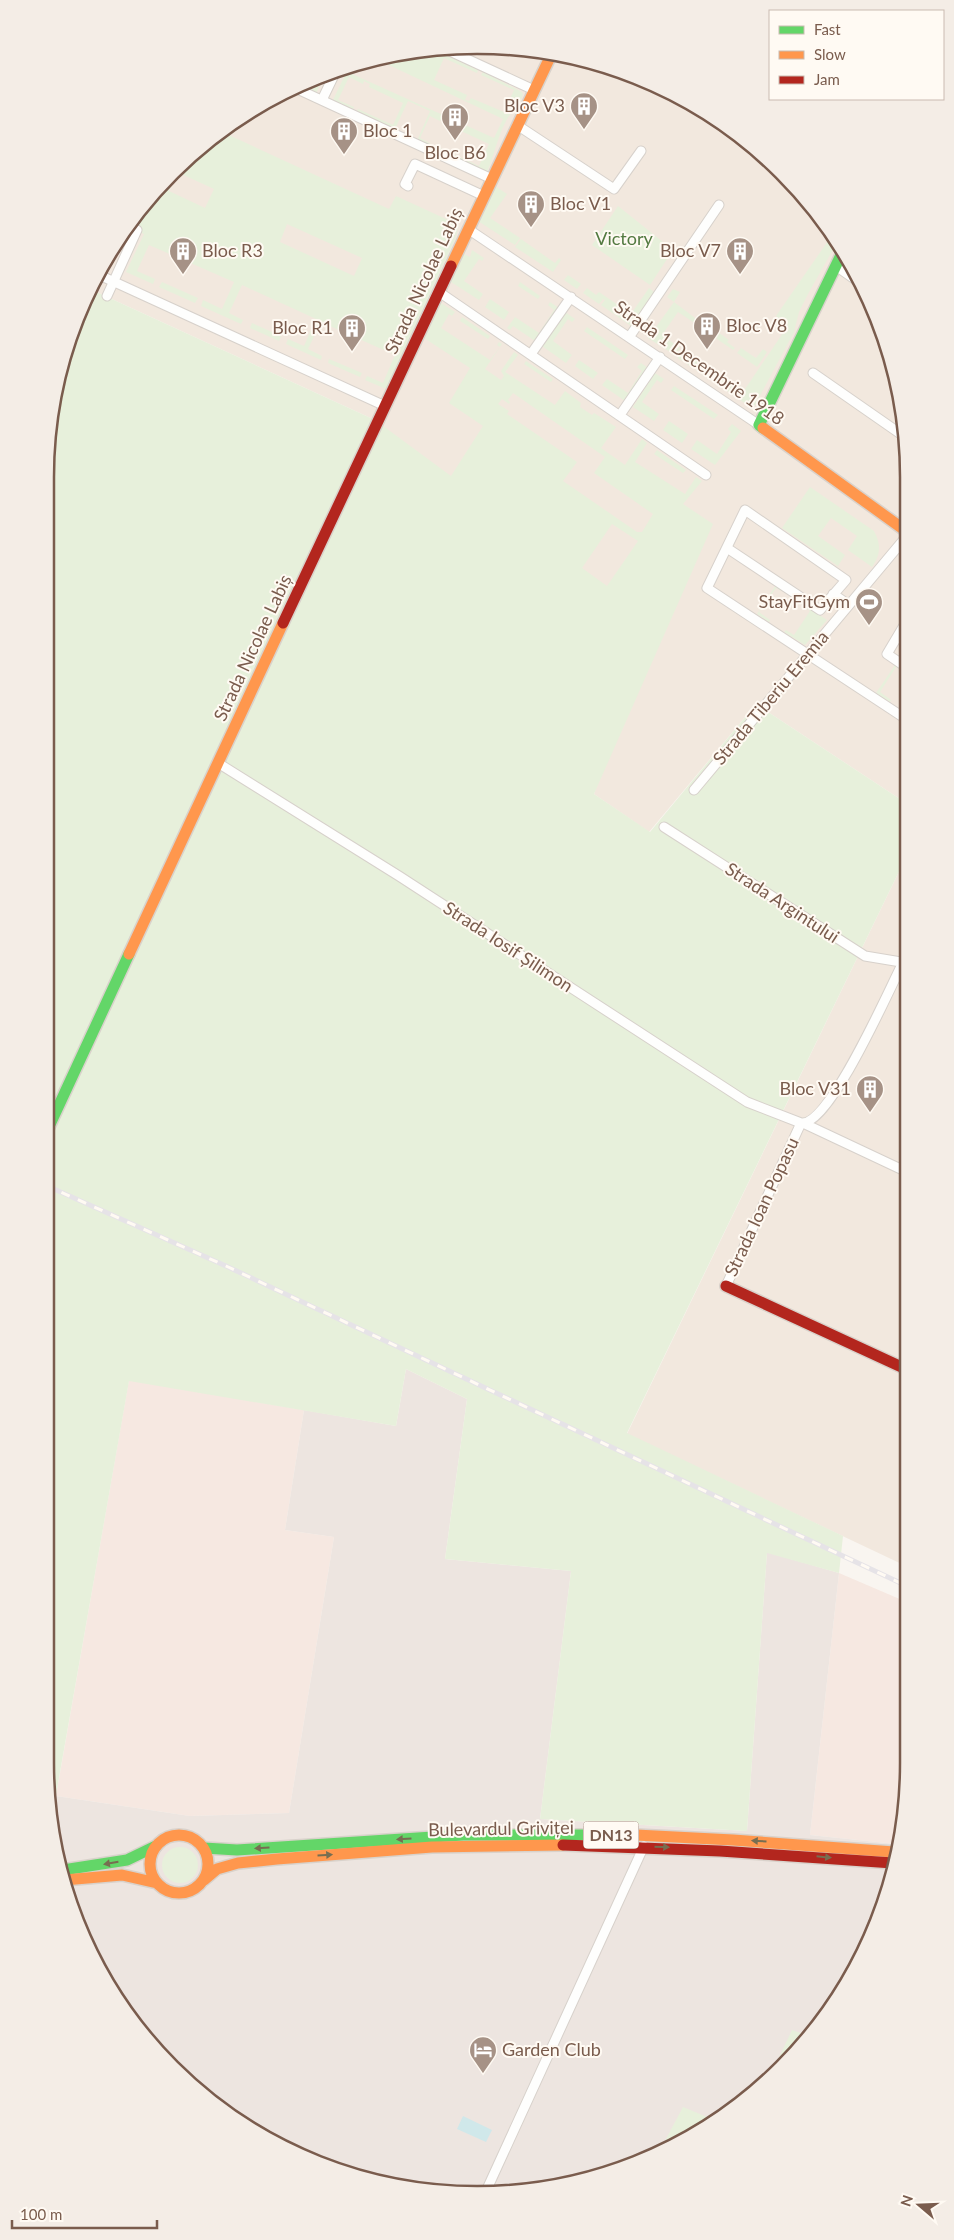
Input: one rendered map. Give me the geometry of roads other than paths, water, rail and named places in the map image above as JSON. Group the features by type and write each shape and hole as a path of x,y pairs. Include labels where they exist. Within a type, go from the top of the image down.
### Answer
{"street":[{"path":"458,55 534,90"},
{"name":"Strada Nicolae Labiș","path":"54,1114 549,60"},
{"path":"322,100 332,80"},
{"path":"303,91 492,179"},
{"path":"518,125 614,189 641,151"},
{"path":"408,186 405,184 415,164 484,196"},
{"path":"630,336 719,206"},
{"path":"107,296 137,230"},
{"name":"Strada 1 Decembrie 1918","path":"468,230 630,336 759,425 900,527"},
{"path":"759,425 840,258"},
{"path":"836,266 849,275"},
{"path":"104,277 385,406"},
{"path":"439,292 706,475"},
{"path":"531,354 571,297"},
{"path":"620,415 660,357"},
{"path":"813,373 898,432"},
{"path":"727,548 820,610 846,580 745,510 707,588 900,715"},
{"name":"Strada Tiberiu Eremia","path":"694,790 900,544"},
{"path":"833,594 849,605"},
{"path":"900,632 887,654 900,663"},
{"name":"Strada Iosif Șilimon","path":"218,763 399,876 747,1102 803,1123 900,1169"},
{"name":"Strada Argintului","path":"664,827 865,956 900,959"},
{"name":"Strada Ioan Popasu","path":"726,1286 803,1123 818,1116 832,1097 865,1040 900,971"},
{"path":"726,1286 900,1366"},
{"name":"Bulevardul Griviței","path":"204,1848 237,1850 446,1836 550,1834 661,1836 800,1844 891,1852"},
{"name":"DN13","path":"156,1846 164,1839 181,1835 197,1840 204,1848"},
{"path":"67,1869 127,1860 156,1846"},
{"path":"156,1846 150,1861 153,1876 157,1883"},
{"name":"Bulevardul Griviței","path":"204,1880 227,1865 276,1859 474,1846 644,1846 788,1854 888,1863"},
{"path":"489,2186 644,1846"},
{"path":"70,1880 127,1874 139,1875 172,1892 190,1891 204,1880 208,1864 204,1848"}],"water":[{"path":"463,2116 492,2130 486,2142 457,2129"}],"railway":[{"path":"54,1189 226,1266 900,1583"}],"place":[{"name":"Bloc V3","path":"584,130"},
{"name":"Bloc B6","path":"455,141"},
{"name":"Bloc 1","path":"344,155"},
{"name":"Bloc V1","path":"531,228"},
{"name":"Bloc R3","path":"183,275"},
{"name":"Bloc V7","path":"740,275"},
{"name":"Bloc V8","path":"707,350"},
{"name":"Bloc R1","path":"352,352"},
{"name":"StayFitGym","path":"869,626"},
{"name":"Bloc V31","path":"870,1113"},
{"name":"Garden Club","path":"483,2074"}],"park label":[{"name":"Victory","path":"624,239"}]}
